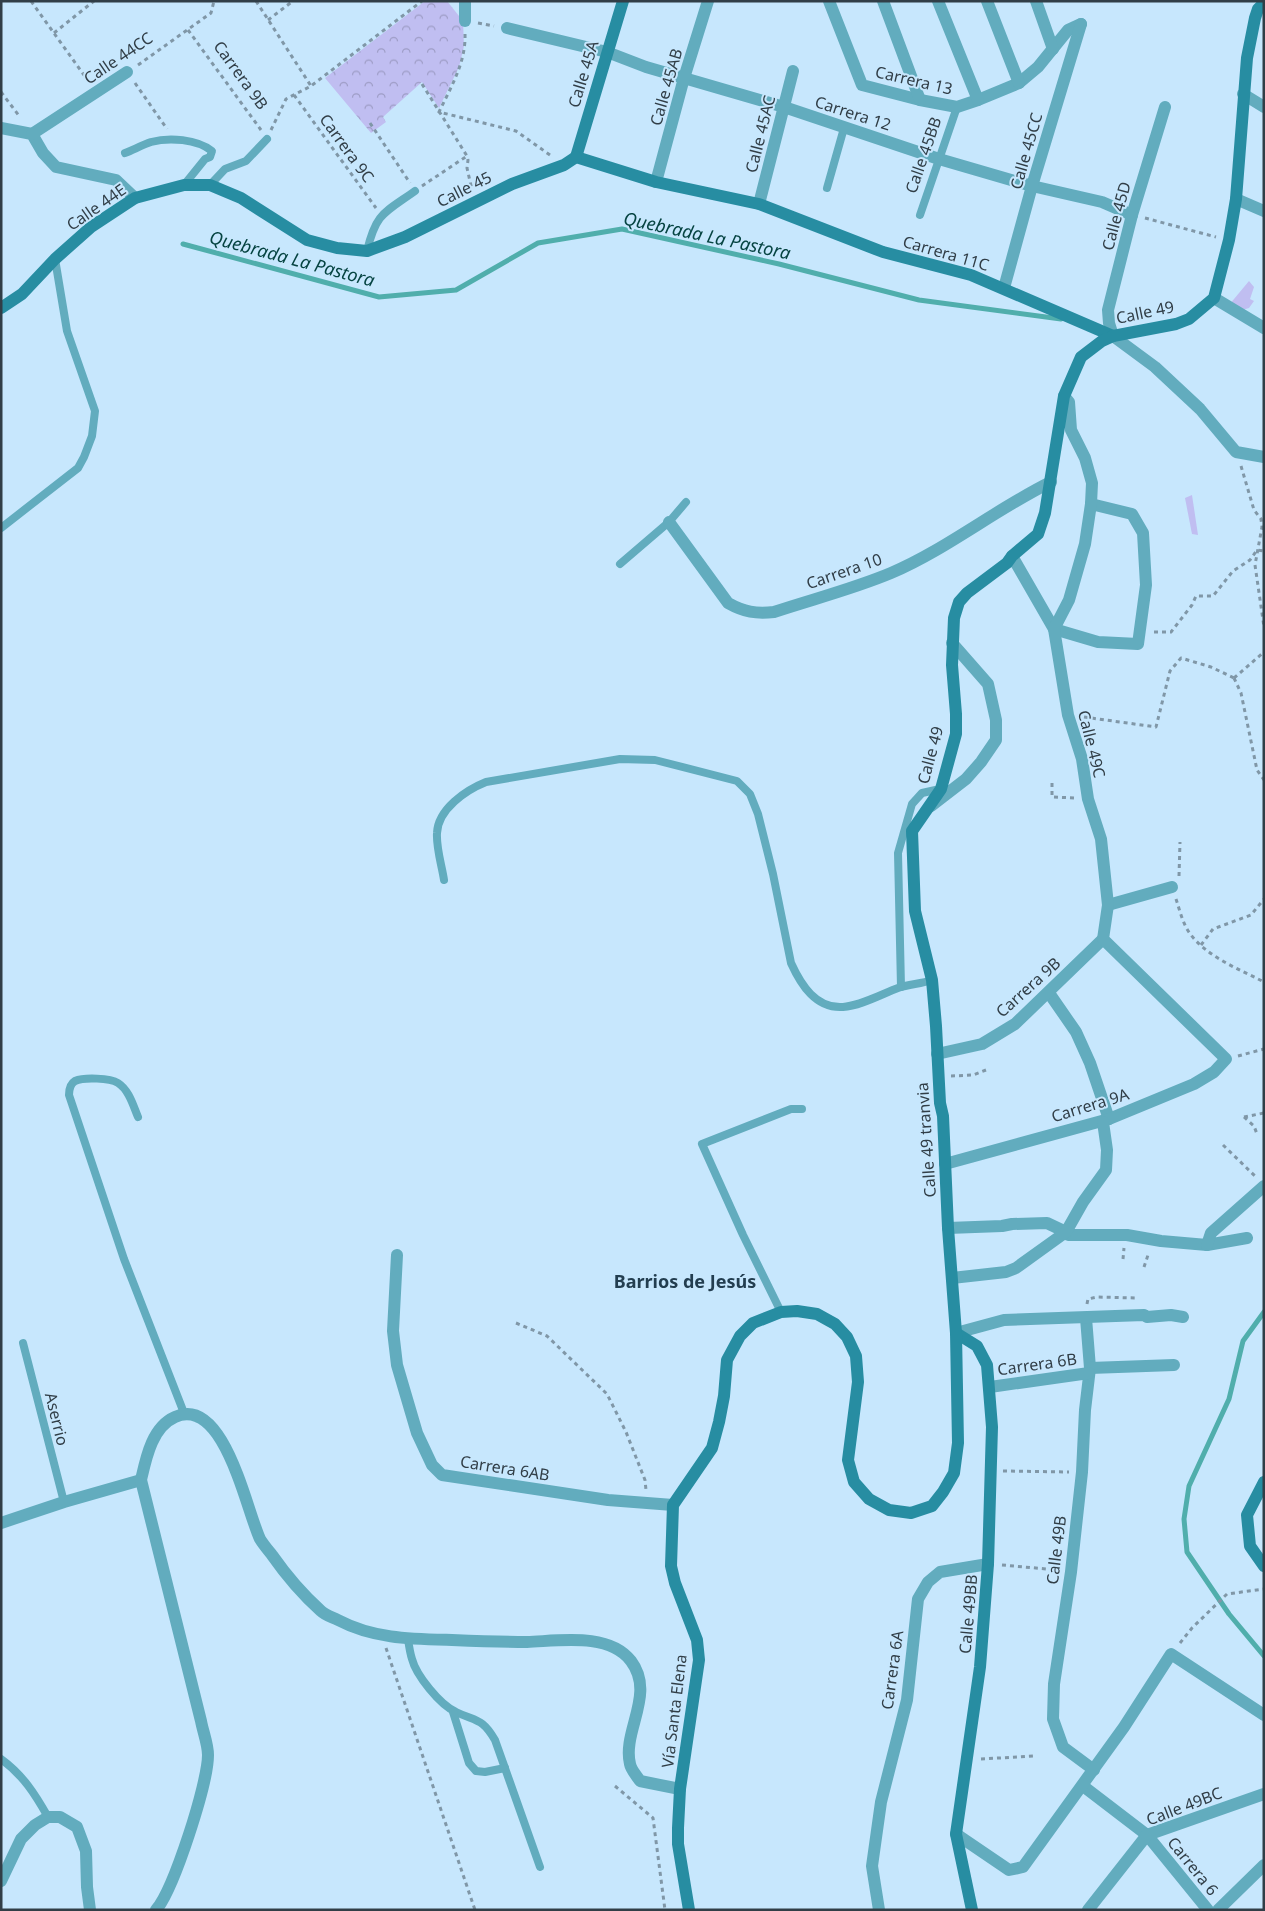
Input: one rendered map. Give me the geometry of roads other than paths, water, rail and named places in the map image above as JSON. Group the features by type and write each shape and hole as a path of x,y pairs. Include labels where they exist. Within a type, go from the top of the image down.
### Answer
{"main road":[{"name":"Calle 45A","path":"576,157 623,1"},
{"path":"1214,298 1229,240 1236,199 1247,58 1254,18 1258,9 1264,3"},
{"name":"Calle 45","path":"367,251 405,238 474,201 512,184 564,165 576,157"},
{"name":"Carrera 11C","path":"576,157 656,182 759,204 883,252 963,272 1113,336"},
{"name":"Calle 44E","path":"1,308 22,294 55,259 91,227 135,198 184,184 210,184 241,198 307,240 337,248 367,251"},
{"name":"Calle 49","path":"925,811 941,789 956,734 952,643 954,618 959,602 967,593 1007,563 1012,556 1038,534 1045,513 1064,396 1082,357 1102,341 1113,336 1176,324 1189,318 1214,298"},
{"name":"Calle 49 tranvia","path":"781,1312 797,1311 817,1314 835,1324 847,1337 856,1356 858,1382 848,1460 854,1482 869,1499 889,1510 911,1513 932,1506 943,1492 954,1472 958,1443 956,1333 948,1228 943,1116 940,1103 932,980 915,911 912,872 912,831 925,811"},
{"path":"673,1505 712,1448 721,1413 726,1360 740,1336 753,1323 781,1312"},
{"name":"Calle 49BB","path":"956,1333 977,1346 988,1365 990,1387 992,1470 988,1564 980,1668 956,1834 972,1910"},
{"path":"1264,1482 1248,1515 1250,1546 1264,1566"},
{"name":"Vía Santa Elena","path":"673,1505 672,1566 675,1583 697,1640 699,1660 680,1789 678,1844 689,1910"}],"street":[{"path":"465,1 465,21"},
{"name":"Calle 45AB","path":"656,182 684,78 708,1"},
{"name":"Carrera 13","path":"829,1 862,85 920,100 957,107 1019,83 1038,67 1068,30 1080,24"},
{"name":"Calle 45BB","path":"883,1 920,100"},
{"path":"938,1 978,100"},
{"path":"987,1 1019,83"},
{"path":"1036,1 1053,49"},
{"name":"Calle 45CC","path":"1004,288 1080,24"},
{"name":"Carrera 12","path":"506,28 607,52 646,67 784,107 939,159 1032,186 1102,202 1132,215"},
{"name":"Calle 45AC","path":"759,204 793,71"},
{"name":"Calle 44CC","path":"32,134 127,72"},
{"path":"1243,94 1264,106"},
{"name":"Calle 45D","path":"1113,336 1108,310 1132,215 1166,107"},
{"path":"1,128 32,134 43,152 56,166 116,180 135,198"},
{"path":"1236,199 1264,211"},
{"path":"1214,298 1264,328"},
{"name":"Carrera 11C","path":"1113,336 1154,367 1200,409 1236,452 1264,457"},
{"path":"1054,629 1069,600 1085,544 1092,483 1086,458 1071,430 1069,402 1064,396"},
{"name":"Carrera 10","path":"669,522 728,602 742,611 756,614 774,612 891,573 948,543 1050,482"},
{"path":"1012,556 1054,629 1098,642 1139,637 1146,585 1143,533 1132,514 1091,504"},
{"name":"Calle 49C","path":"1054,629 1068,716 1082,759 1088,799 1101,839 1108,905 1103,939"},
{"name":"Calle 49","path":"925,811 966,779 981,762 996,740 996,720 988,684 952,643"},
{"path":"1108,905 1172,887"},
{"name":"Carrera 9B","path":"938,1054 982,1044 1015,1024 1103,939"},
{"name":"Carrera 9A","path":"945,1164 1070,1128 1106,1121 1194,1084 1214,1072 1226,1059 1103,939"},
{"path":"952,1278 1006,1272 1016,1268 1066,1232 1082,1202 1101,1180 1106,1170 1106,1121 1090,1063 1076,1032 1049,993"},
{"path":"1207,1245 1211,1233 1261,1182"},
{"path":"948,1228 1047,1223 1066,1232 1068,1235 1127,1235 1161,1241 1207,1245 1247,1238"},
{"name":"Carrera 6AB","path":"397,1255 394,1331 397,1365 418,1434 432,1465 442,1475 567,1494 673,1505"},
{"path":"956,1333 1004,1320 1086,1318 1144,1314 1147,1317 1171,1315 1183,1317"},
{"name":"Calle 49B","path":"1086,1318 1090,1370 1085,1410 1082,1472 1071,1572 1054,1684 1053,1719 1063,1747 1094,1770"},
{"name":"Carrera 6B","path":"990,1387 1090,1370 1174,1365"},
{"path":"156,1910 174,1878 201,1792 208,1755 141,1480 145,1460 154,1437 166,1421 184,1413 199,1416 214,1429 231,1460 261,1540 290,1580 322,1612 352,1628 381,1636 408,1640 526,1642 584,1640 604,1644 618,1650 631,1661 639,1679 639,1706 630,1743 630,1765 640,1781 680,1789"},
{"path":"1,1523 64,1502 141,1480"},
{"name":"Carrera 6A","path":"879,1910 872,1866 881,1802 907,1700 918,1599 928,1582 940,1572 988,1564"},
{"path":"956,1834 1009,1870 1023,1867 1124,1727 1171,1654 1264,1715"},
{"name":"Carrera 6","path":"1083,1786 1147,1835 1208,1910"},
{"name":"Calle 49BC","path":"1088,1910 1147,1835 1264,1794"},
{"path":"1,1881 21,1839 34,1825 48,1817 60,1817 77,1827 86,1851 90,1910"},
{"path":"1218,1910 1264,1865"}],"lane":[{"name":"Calle 45BB","path":"920,215 957,107"},
{"path":"827,188 844,128"},
{"path":"210,184 225,170 246,161 267,139"},
{"path":"124,153 152,142 175,140 204,144 212,151 210,157 184,184"},
{"path":"367,251 372,229 381,215 415,191"},
{"path":"1,528 78,468 92,436 95,411 67,331 55,259"},
{"path":"620,564 669,522 686,502"},
{"path":"444,880 436,835 438,825 445,811 473,787 486,782 620,759 655,760 737,781 750,794 758,814 773,874 791,963 797,977 808,993 829,1006 844,1007 901,987 932,980"},
{"path":"901,987 898,853 912,804 922,794 941,789"},
{"path":"138,1117 127,1092 118,1082 106,1078 75,1081 70,1086 69,1094 124,1259 184,1413"},
{"path":"781,1312 743,1235 702,1144 791,1109 802,1108"},
{"name":"Aserrio","path":"23,1343 64,1502"},
{"path":"408,1640 412,1660 422,1679 453,1712 470,1763 476,1771 485,1772 505,1768"},
{"path":"453,1712 476,1720 488,1727 495,1740 540,1867"},
{"path":"1,1759 34,1792 48,1817"}],"waterway":[{"name":"Quebrada La Pastora","path":"183,244 379,297 456,290 538,243 622,229 779,264 919,300 1061,319"},
{"path":"1264,1312 1243,1341 1229,1399 1189,1486 1184,1519 1187,1552 1229,1614 1264,1656"}],"district":[{"name":"Barrios de Jesús","path":"685,1282"}]}
